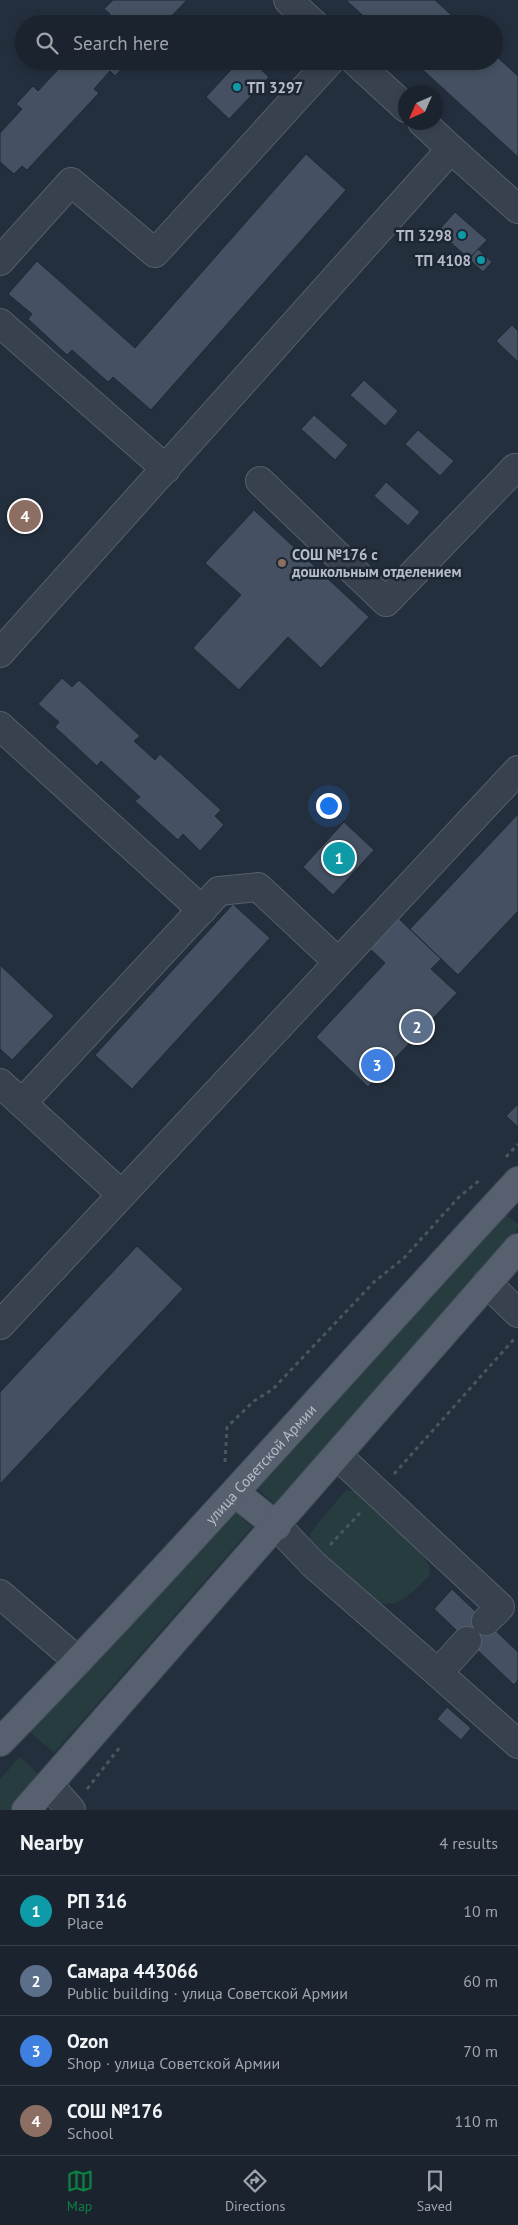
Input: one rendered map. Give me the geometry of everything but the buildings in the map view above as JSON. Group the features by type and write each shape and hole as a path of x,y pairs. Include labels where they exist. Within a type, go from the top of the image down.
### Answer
{"main road":[{"name":"улица Советской Армии","path":"0,1742 235,1493 512,1184"},
{"path":"26,1810 277,1526 518,1248"},
{"path":"235,1493 277,1526"}],"street":[{"path":"288,0 304,15"},
{"path":"0,261 71,182 155,253 322,70"},
{"path":"365,70 398,101"},
{"path":"431,130 518,209"},
{"path":"0,653 451,149"},
{"path":"0,323 166,469"},
{"path":"260,481 386,602 515,468 518,470"},
{"path":"0,726 202,910"},
{"path":"0,1325 518,770"},
{"path":"22,1103 219,892 258,887 338,962"},
{"path":"0,1083 121,1194"},
{"path":"487,1283 518,1313"},
{"path":"338,1456 500,1607 486,1621"},
{"path":"277,1526 313,1564 518,1744"},
{"path":"0,1594 78,1661"},
{"path":"438,1673 467,1641"},
{"path":"49,1784 71,1810"}],"path":[{"path":"512,1184 518,1144"},
{"path":"224,1464 227,1427 254,1401 273,1389 374,1282 404,1258 459,1197 488,1173"}],"green space":[{"path":"497,1208 518,1224 518,1229 277,1506 249,1481"},
{"path":"345,1491 356,1491 423,1556 429,1565 430,1575 411,1594 399,1602 383,1604 373,1602 309,1540 311,1532"},
{"path":"227,1505 252,1527 54,1753 29,1731"},
{"path":"20,1757 42,1777 14,1810 0,1810 0,1779"}],"place":[{"name":"ТП 3297","path":"237,87"},
{"name":"ТП 3298","path":"462,235"},
{"name":"ТП 4108","path":"481,260"},
{"name":"СОШ №176","path":"25,516"},
{"name":"СОШ №176 с дошкольным отделением","path":"282,563"},
{"name":"РП 316","path":"339,858"},
{"name":"Самара 443066","path":"417,1027"},
{"name":"Ozon","path":"377,1065"}]}
